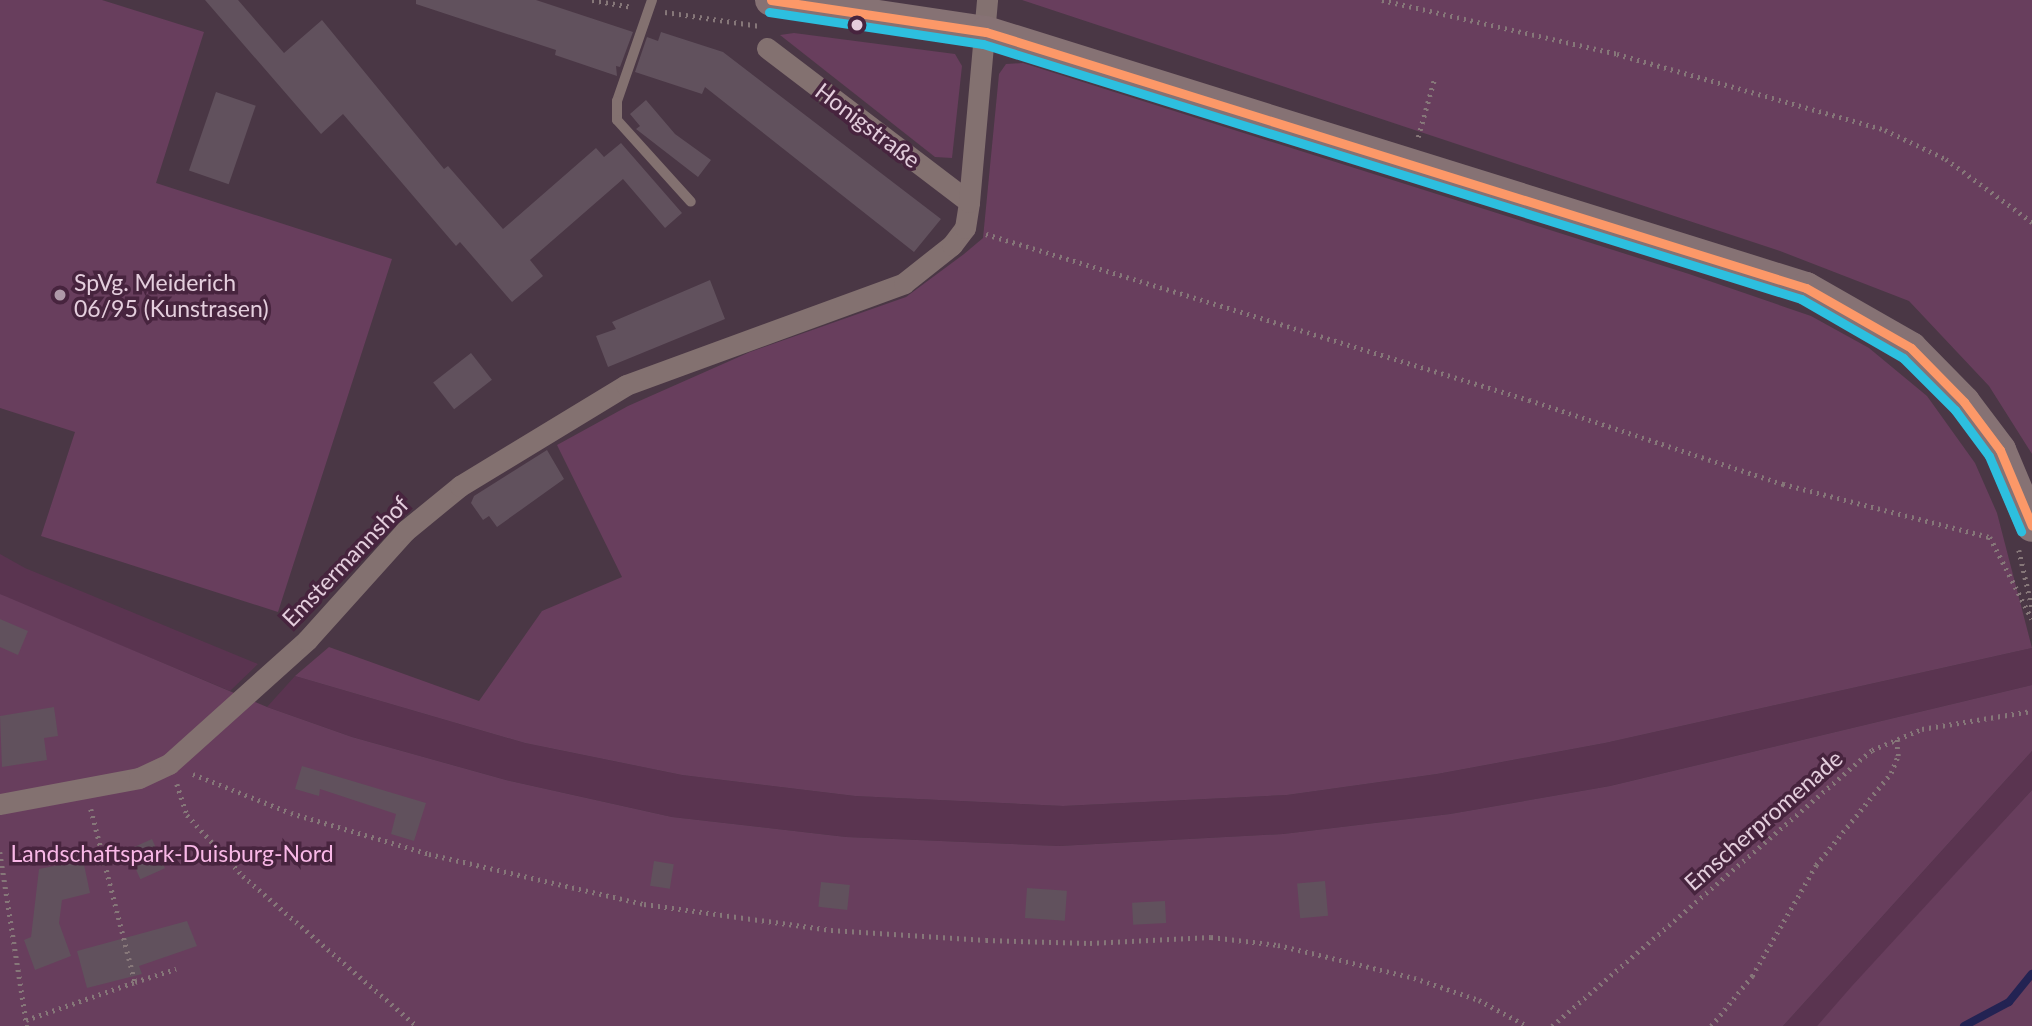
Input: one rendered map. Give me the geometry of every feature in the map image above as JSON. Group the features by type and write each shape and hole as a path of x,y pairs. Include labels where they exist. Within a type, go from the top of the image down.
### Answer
{"main road":[{"path":"771,0 986,32 1806,288 1911,348 1964,402 2000,450 2025,535"}],"street":[{"name":"Emstermannshof","path":"0,804 139,778 169,764 307,640 405,531 460,486 626,385 904,283 965,228 970,202 987,0"},
{"name":"Honigstraße","path":"767,48 970,202"}],"lane":[{"path":"652,0 617,101 617,120 691,202"}],"path":[{"path":"592,0 638,7"},
{"path":"1382,0 1617,54 1885,130 1946,159 2032,222"},
{"path":"1418,137 1434,80"},
{"path":"985,234 1529,400 1783,484 1990,537 2032,618"},
{"path":"2025,535 2032,607"},
{"name":"Emscherpromenade","path":"1552,1026 1847,770 1896,738 1922,729 2032,711"},
{"path":"1711,1026 1752,976 1816,865 1891,773 1898,757 1896,738"},
{"path":"169,764 187,815 243,876 417,1026"},
{"path":"169,764 291,813 416,850 644,904 831,930 986,940 1090,943 1211,937 1278,945 1414,978 1479,1000 1527,1026"},
{"path":"84,788 135,982"},
{"path":"0,852 27,1023 176,969"}],"shaded area":[{"path":"0,554 25,568 258,664 230,691 7,598 0,594"},
{"path":"2032,648 2032,685 1610,786 1450,814 1283,834 1058,846 846,837 672,817 506,780 352,737 267,707 295,676 525,743 682,775 855,796 1063,806 1287,795 1437,774 1605,743"},
{"path":"2032,751 2032,790 1817,1026 1783,1026"}],"green space":[{"path":"0,0 102,0 204,32 156,183 392,259 278,612 41,536 75,432 0,408"},
{"path":"1022,0 2032,0 2032,454 1989,386 1909,301 1780,251"},
{"path":"794,33 955,54 962,66 952,158 935,157 780,35"},
{"path":"1023,63 1689,274 1811,316 1869,348 1927,396 1975,463 1997,513 2032,648 1605,743 1437,774 1287,795 1063,806 855,796 682,775 525,743 295,676 329,647 479,701 542,611 622,577 557,445 628,406 750,352 906,297 964,254 983,238 999,74 1006,64"},
{"name":"Landschaftspark-Duisburg-Nord","path":"0,594 267,707 352,737 506,780 672,817 846,837 1059,846 1283,834 1450,814 1610,786 2032,685 2032,751 1783,1026 0,1026"},
{"path":"2032,790 2032,1026 1817,1026 1852,986"}],"building":[{"path":"205,0 238,0 284,53 322,20 444,169 448,166 503,229 596,148 604,157 621,143 682,213 665,228 623,179 530,260 543,276 512,302 460,242 456,246 343,114 321,134"},
{"path":"416,0 536,0 633,32 620,67 616,66 617,76 555,55 556,50 416,4"},
{"path":"661,32 723,52 941,219 914,252 705,87 702,94 635,72 647,37 658,41"},
{"path":"216,92 256,106 229,184 189,170"},
{"path":"646,100 675,134 711,160 698,177 636,129 640,126 630,114"},
{"path":"710,280 725,319 608,367 596,336 616,329 612,322"},
{"path":"471,353 492,380 454,409 433,383"},
{"path":"547,450 564,479 497,527 489,516 483,520 471,503 474,496"},
{"path":"0,619 28,631 18,655 0,647"},
{"path":"54,707 58,736 44,738 47,760 2,767 0,716"},
{"path":"302,766 426,803 414,841 391,834 396,814 320,789 319,796 295,789"},
{"path":"152,839 165,868 140,879 127,850"},
{"path":"83,860 90,893 62,900 59,923 71,956 35,970 24,940 31,937 39,869"},
{"path":"654,861 674,864 670,889 650,886"},
{"path":"1325,881 1328,916 1300,918 1297,883"},
{"path":"821,882 850,885 847,910 818,907"},
{"path":"1027,888 1067,891 1065,921 1025,918"},
{"path":"1165,901 1166,923 1133,925 1132,903"},
{"path":"187,921 197,946 139,966 142,974 87,988 77,951"}],"waterway":[{"path":"1964,1026 2009,1002 2032,974"}],"transit line":[{"path":"771,0 986,32 1806,288 1911,348 1964,402 2000,450 2032,526"},
{"path":"769,12 983,44 1801,299 1903,358 1955,410 1989,456 2021,531"}],"place":[{"name":"SpVg. Meiderich 06/95 (Kunstrasen)","path":"60,295"}]}
